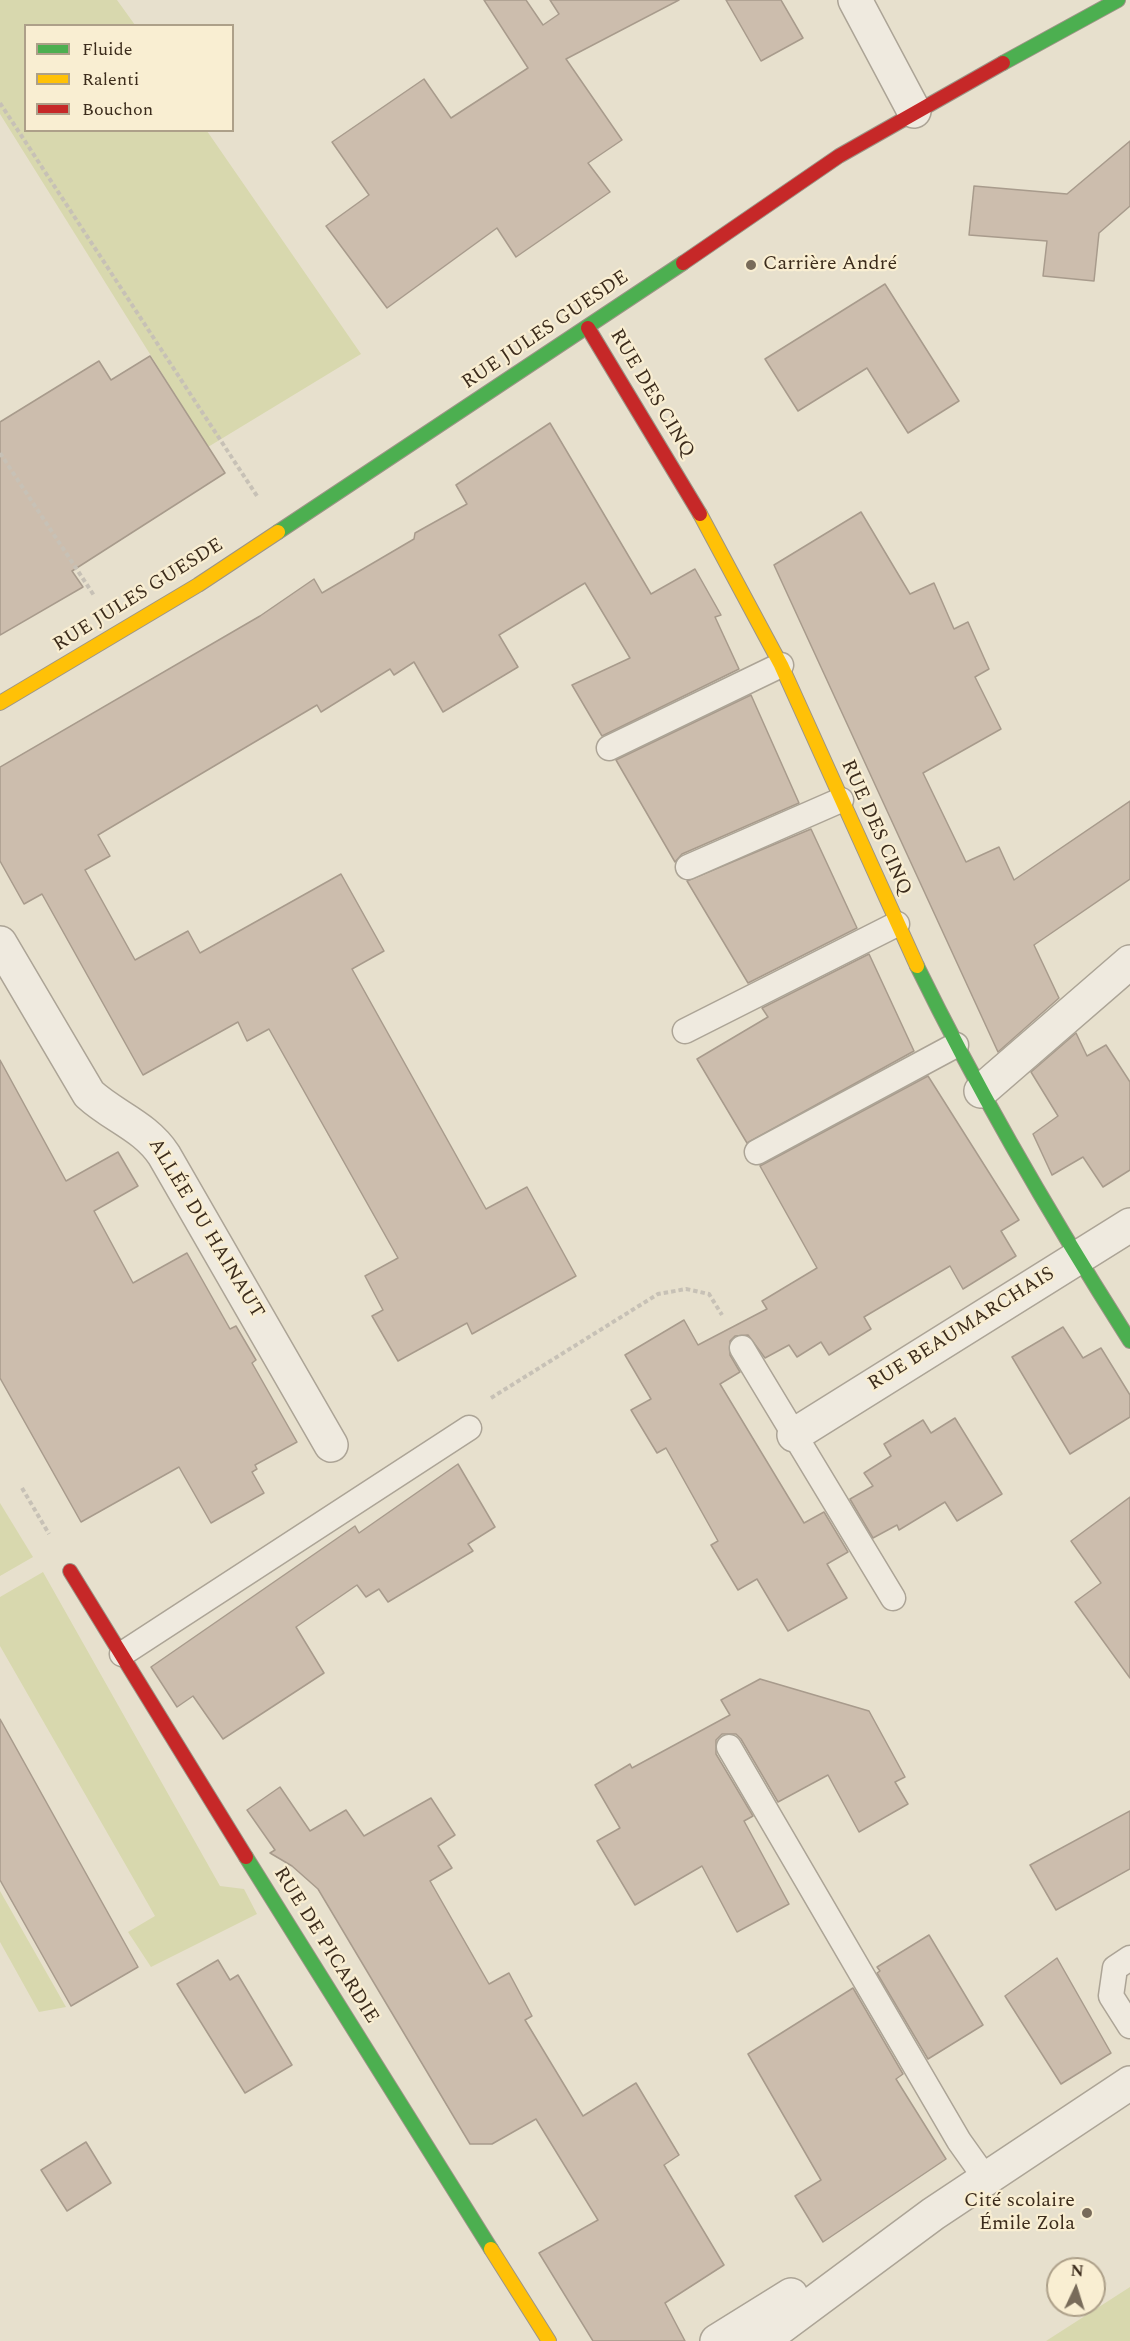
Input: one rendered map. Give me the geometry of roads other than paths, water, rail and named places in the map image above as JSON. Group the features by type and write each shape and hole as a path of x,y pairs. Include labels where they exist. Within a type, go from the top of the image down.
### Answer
{"street":[{"path":"855,0 914,111"},
{"name":"RUE JULES GUESDE","path":"0,703 167,605 588,328 796,185 914,111 1118,0"},
{"name":"RUE DES CINQ","path":"588,328 714,537 781,665 897,924 956,1045 1077,1258 1130,1341"},
{"name":"ALLÉE DU HAINAUT","path":"0,943 88,1094 100,1105 142,1129 164,1155 331,1445"},
{"path":"981,1091 1130,962"},
{"name":"RUE BEAUMARCHAIS","path":"794,1435 1130,1225"},
{"name":"RUE DE PICARDIE","path":"70,1571 407,2118 549,2341"},
{"path":"762,2341 933,2214 1130,2083"},
{"path":"717,2341 771,2307 933,2214"}],"lane":[{"path":"609,748 781,665"},
{"path":"688,867 841,800"},
{"path":"685,1031 897,924"},
{"path":"756,1152 956,1045"},
{"path":"742,1348 892,1598"},
{"path":"122,1654 470,1428"},
{"path":"729,1747 953,2131 986,2179"},
{"path":"1130,1958 1115,1968 1111,1996 1130,2026"}],"place":[{"name":"Carrière André","path":"751,265"},
{"name":"Cité scolaire Émile Zola","path":"1087,2213"}]}
